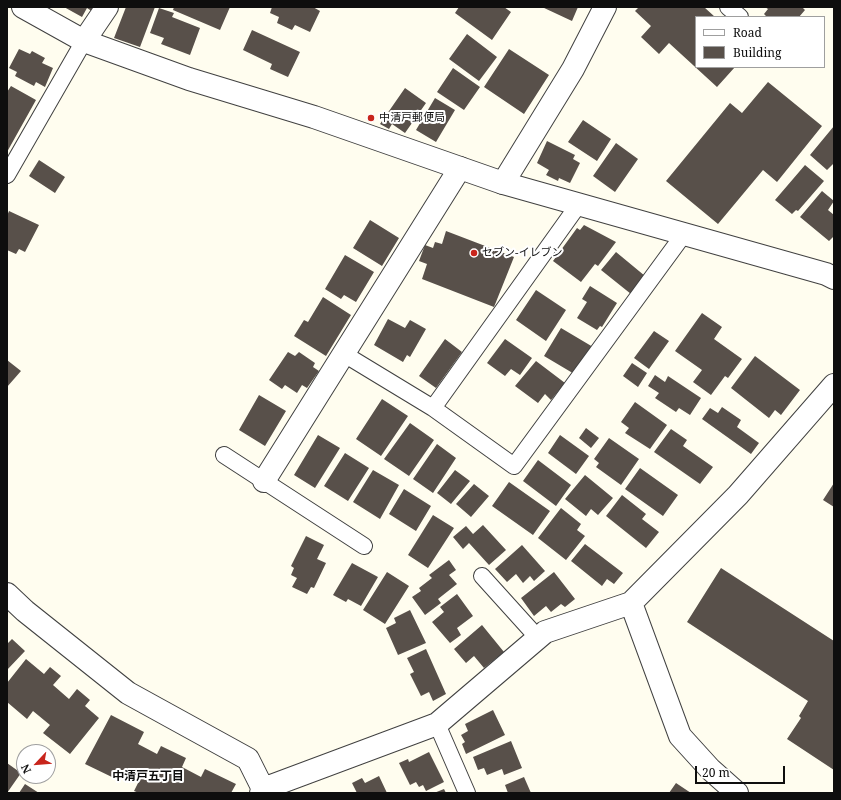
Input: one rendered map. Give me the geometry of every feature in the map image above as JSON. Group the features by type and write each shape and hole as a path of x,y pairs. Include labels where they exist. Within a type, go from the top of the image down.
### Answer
{"street":[{"path":"23,7 84,41 189,79 314,117 503,183 684,234 831,272"},
{"path":"84,41 107,7"},
{"path":"503,183 573,69 605,7"},
{"path":"264,481 460,168"},
{"path":"7,594 128,693 248,759 262,791 437,724 545,632 631,603 738,495 834,385"},
{"path":"631,603 680,736 710,769 737,793"}],"lane":[{"path":"728,7 739,16"},
{"path":"7,175 84,41"},
{"path":"433,408 579,204"},
{"path":"344,354 433,408 514,466 684,234"},
{"path":"224,455 364,546"},
{"path":"482,576 538,638"},
{"path":"437,724 467,793"}],"building":[{"path":"64,7 96,7 93,12 87,8 82,17"},
{"path":"126,7 155,7 140,47 114,38"},
{"path":"174,7 230,7 220,30 173,10"},
{"path":"272,7 313,7 320,11 310,32 295,25 292,30 277,23 279,17 270,13"},
{"path":"459,7 504,7 511,12 492,40 455,13"},
{"path":"542,7 578,7 572,21"},
{"path":"639,7 704,7 714,16 695,16 695,67 669,43 659,54 641,37 651,26 635,11"},
{"path":"765,7 802,7 805,10 800,16 766,16 764,14 768,9"},
{"path":"159,8 174,13 172,17 200,28 190,55 161,44 164,38 150,33"},
{"path":"252,30 300,52 288,77 270,69 272,64 243,50"},
{"path":"467,34 497,57 479,81 449,59"},
{"path":"19,49 30,54 32,51 45,58 42,63 53,68 45,87 36,82 34,86 15,76 17,72 9,68"},
{"path":"509,49 549,75 524,114 484,87"},
{"path":"453,68 480,87 464,110 437,92"},
{"path":"696,68 734,68 717,87"},
{"path":"768,82 822,126 777,182 763,170 718,224 666,181 730,103 742,113"},
{"path":"11,86 36,100 7,152 7,92"},
{"path":"405,88 426,103 405,133 392,124 389,129 380,124"},
{"path":"435,98 455,110 436,142 416,130"},
{"path":"583,120 611,139 597,161 568,142"},
{"path":"834,126 834,163 827,170 810,155"},
{"path":"547,141 575,155 573,159 580,163 570,183 559,178 558,181 546,175 549,170 537,163"},
{"path":"616,143 638,159 615,192 593,176"},
{"path":"39,160 65,177 55,193 29,176"},
{"path":"805,165 824,181 798,211 796,210 792,214 775,200"},
{"path":"822,191 834,201 828,210 834,215 834,236 829,241 800,217"},
{"path":"9,211 39,225 25,252 19,249 16,254 7,250 7,216"},
{"path":"370,220 399,238 382,266 353,248"},
{"path":"584,225 616,242 598,266 595,264 581,282 553,261 577,228 580,230"},
{"path":"446,231 514,257 494,307 422,279 427,264 419,261 425,245 433,248 435,242 442,244"},
{"path":"616,252 645,276 631,294 601,270"},
{"path":"345,255 374,272 356,302 344,295 341,299 325,289"},
{"path":"590,286 617,303 602,327 600,326 597,330 577,318 587,302 582,299"},
{"path":"536,290 566,310 546,341 516,320"},
{"path":"323,297 351,315 326,356 294,336 304,320 308,322"},
{"path":"702,313 722,327 714,339 742,359 728,378 725,376 711,395 693,382 702,370 675,351"},
{"path":"388,319 405,328 410,320 426,329 410,357 407,355 403,362 374,345"},
{"path":"561,328 593,347 576,375 544,356"},
{"path":"654,331 669,341 649,369 634,358"},
{"path":"445,339 462,352 436,388 419,376"},
{"path":"505,339 532,358 520,375 511,369 505,376 487,363"},
{"path":"288,352 295,356 299,352 315,363 313,367 319,371 307,388 302,385 297,393 285,385 282,389 269,380"},
{"path":"755,356 800,390 781,415 775,410 769,418 731,388"},
{"path":"7,360 21,371 7,387"},
{"path":"536,361 565,383 551,400 545,394 538,403 515,386"},
{"path":"632,363 647,373 638,387 623,376"},
{"path":"655,375 665,382 668,376 701,398 690,415 679,408 676,412 655,398 659,393 648,386"},
{"path":"259,395 286,411 265,446 239,430"},
{"path":"382,399 408,416 381,456 356,439"},
{"path":"635,402 667,425 650,449 625,433 629,428 621,422"},
{"path":"722,407 741,420 737,427 759,443 751,454 702,419 710,408 718,413"},
{"path":"410,423 434,440 409,476 384,459"},
{"path":"586,428 599,438 591,448 579,438"},
{"path":"671,429 687,440 683,446 713,467 700,484 654,452"},
{"path":"318,435 340,448 315,488 294,475"},
{"path":"560,435 589,456 576,474 548,453"},
{"path":"609,438 639,459 621,485 596,467 599,463 594,459"},
{"path":"437,444 456,458 433,493 413,479"},
{"path":"345,453 369,468 348,501 324,486"},
{"path":"538,460 571,485 556,506 523,481"},
{"path":"640,468 678,495 663,516 625,489"},
{"path":"373,470 399,485 380,519 353,502"},
{"path":"455,470 470,481 451,504 437,493"},
{"path":"585,475 613,498 598,515 591,509 586,516 565,499"},
{"path":"509,482 550,511 533,535 492,506"},
{"path":"834,483 834,507 823,500"},
{"path":"474,484 489,496 471,517 456,504"},
{"path":"404,489 431,506 416,531 389,514"},
{"path":"622,495 646,514 642,519 659,532 646,548 606,516"},
{"path":"561,508 581,524 577,530 585,536 566,560 538,538"},
{"path":"433,515 454,528 428,568 408,555"},
{"path":"483,525 506,550 489,565 469,543 463,549 453,537 466,526 473,534"},
{"path":"306,536 324,545 317,559 326,563 314,588 311,587 307,594 292,587 297,578 291,575 294,568 291,566"},
{"path":"585,544 623,573 614,584 607,579 602,586 571,561"},
{"path":"522,545 545,571 534,581 530,576 523,583 516,574 507,582 495,569"},
{"path":"449,560 456,570 449,575 457,584 438,599 441,603 425,615 412,597 421,591 419,588 432,578 429,575"},
{"path":"352,563 378,577 361,606 348,599 346,602 333,595"},
{"path":"721,568 834,641 834,770 787,739 801,718 799,716 808,701 687,622"},
{"path":"387,572 409,586 385,624 363,610"},
{"path":"554,572 575,599 565,607 561,604 551,612 546,606 534,616 521,598"},
{"path":"457,594 473,616 457,628 461,635 450,643 432,622 444,612 440,607"},
{"path":"410,610 426,643 398,655 386,628 396,623 394,618"},
{"path":"482,625 504,652 484,668 474,656 466,663 454,649"},
{"path":"12,639 25,651 7,670 7,644"},
{"path":"426,649 446,694 433,701 429,692 421,696 410,674 414,672 407,658"},
{"path":"26,659 44,674 50,667 61,676 53,685 69,699 77,689 90,700 85,706 99,718 70,754 43,733 50,725 33,711 27,719 7,702 7,683"},
{"path":"493,710 505,735 466,754 462,744 465,742 461,735 468,731 465,724"},
{"path":"111,715 144,732 138,744 157,754 161,746 186,758 182,767 201,777 205,769 236,784 231,793 139,793 134,791 139,781 120,771 116,779 85,764"},
{"path":"511,741 522,768 504,775 502,769 487,775 484,768 478,770 473,757"},
{"path":"429,752 444,782 426,791 423,785 419,787 416,782 410,785 399,763 408,759 409,762"},
{"path":"7,763 16,769 16,780 7,793"},
{"path":"379,776 387,793 357,793 352,783 362,778 365,783"},
{"path":"524,777 531,793 508,793 505,785"},
{"path":"676,783 691,793 669,793"},
{"path":"25,784 39,793 19,793"},
{"path":"444,789 446,793 434,793"}],"place":[{"name":"中清戸郵便局","path":"371,118"},
{"name":"セブン-イレブン","path":"474,253"}],"district":[{"name":"中清戸五丁目","path":"148,777"}]}
